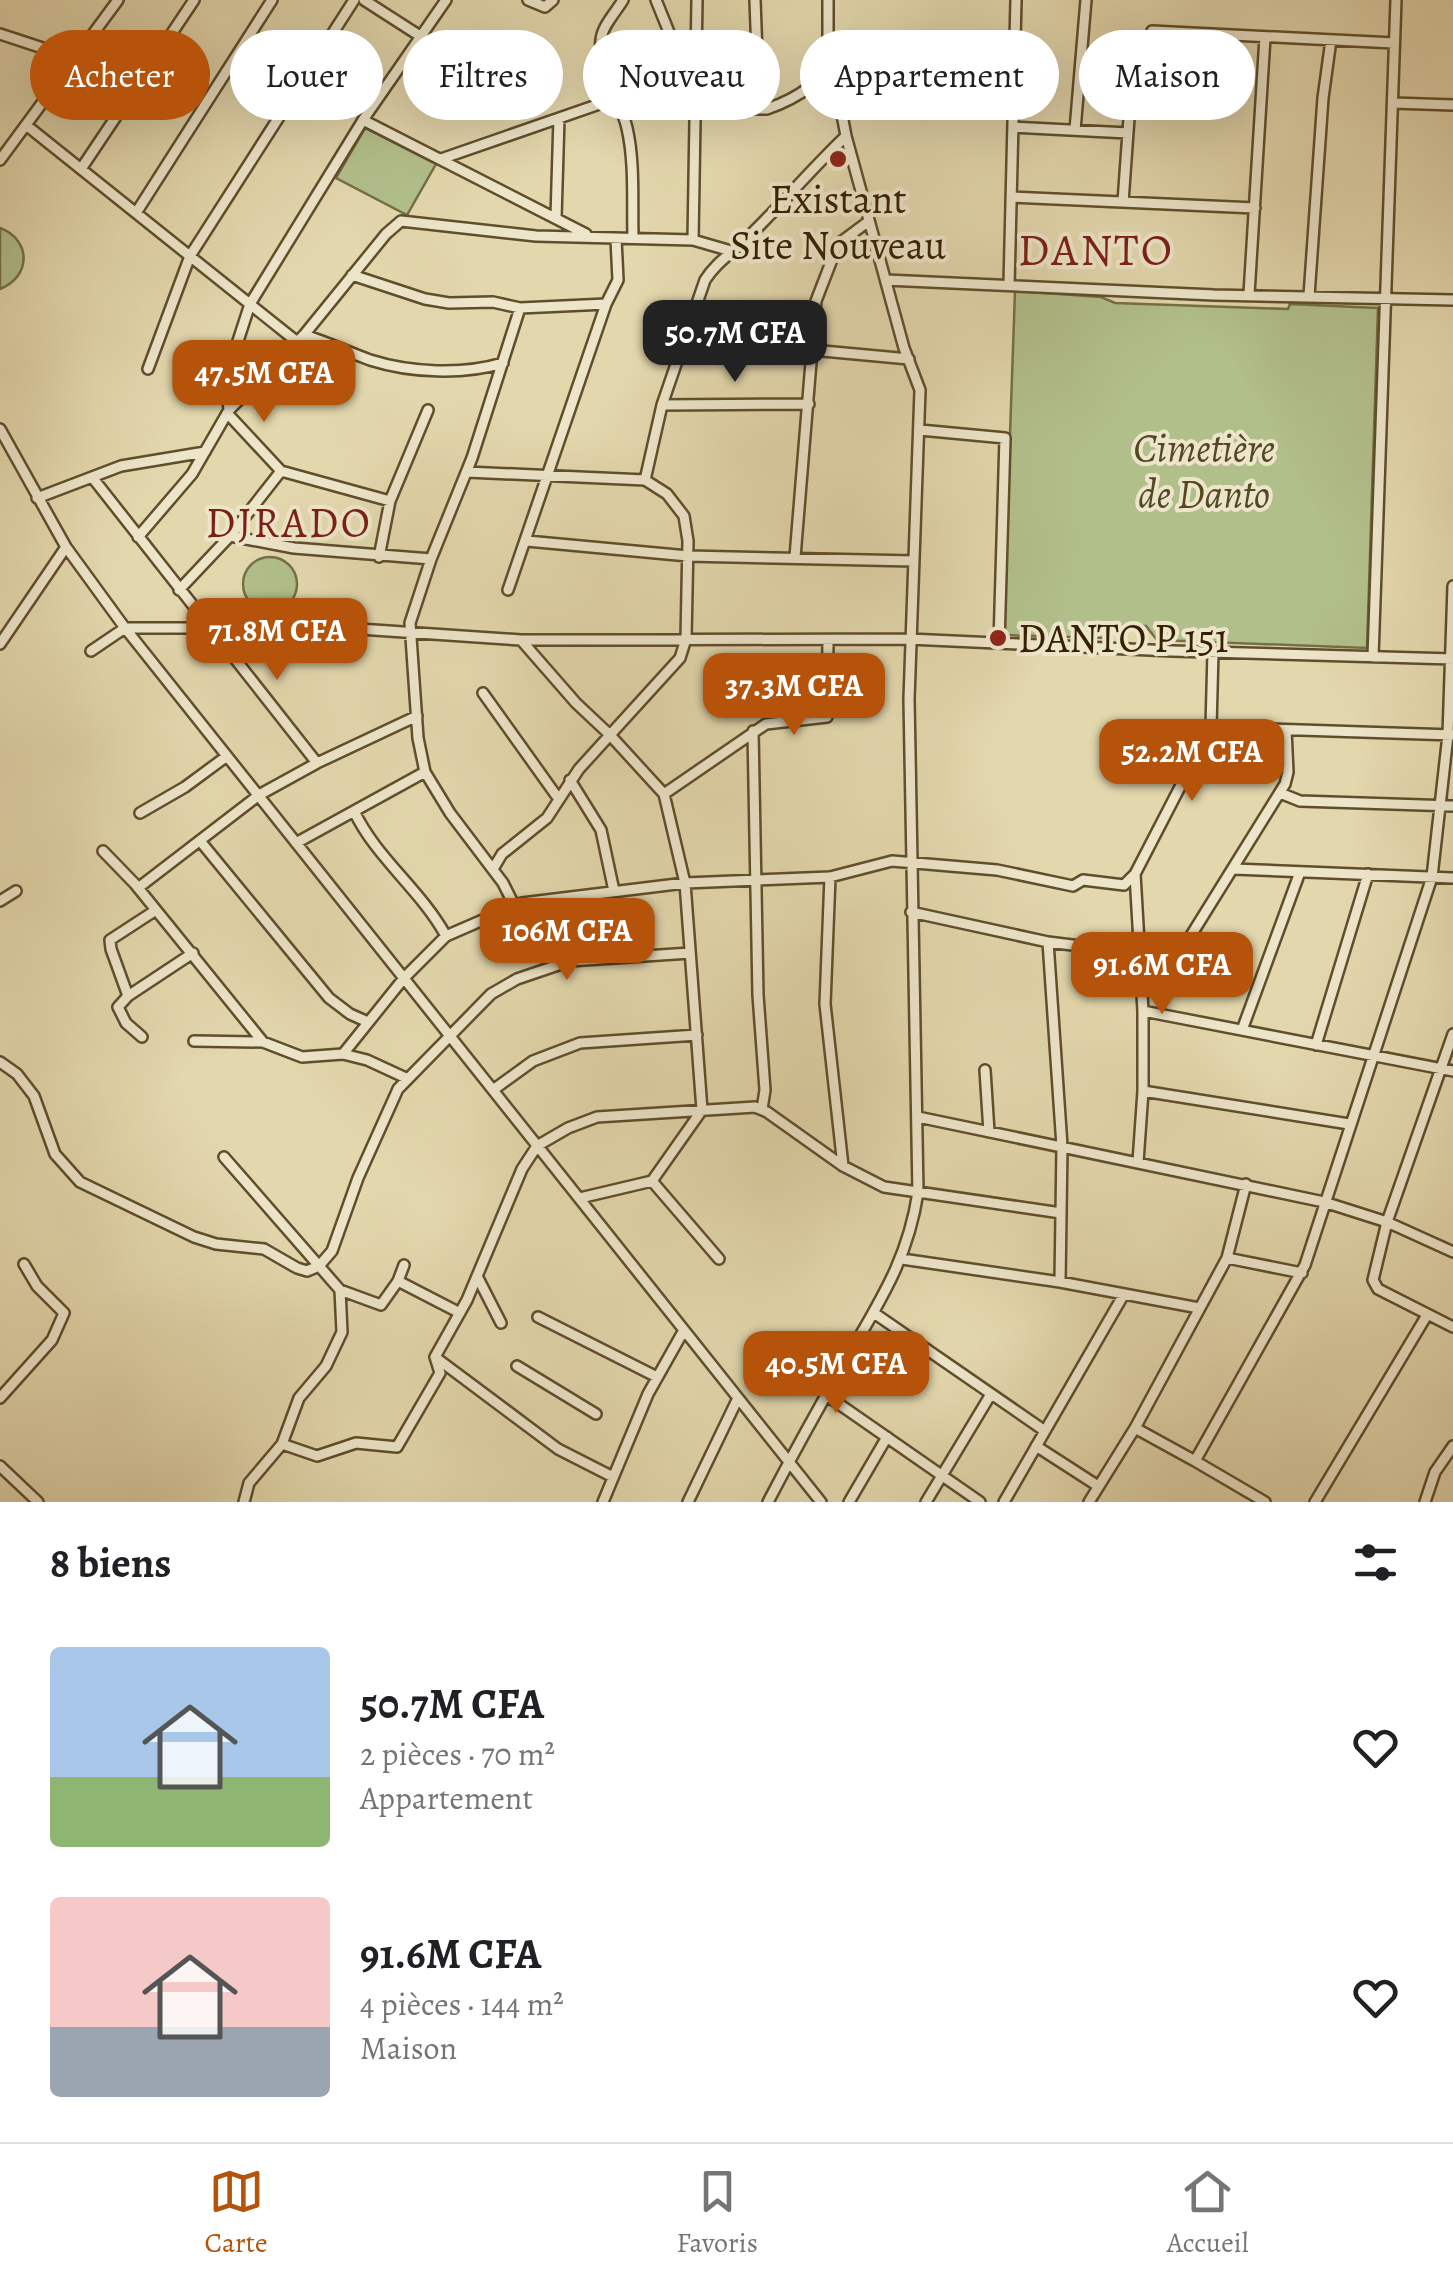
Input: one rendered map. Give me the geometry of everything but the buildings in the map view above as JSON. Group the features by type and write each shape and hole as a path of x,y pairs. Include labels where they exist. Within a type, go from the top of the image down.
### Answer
{"street":[{"path":"97,30 118,0"},
{"path":"81,169 194,0"},
{"path":"136,213 272,0"},
{"path":"148,369 190,256 354,0"},
{"path":"364,0 411,30"},
{"path":"424,30 446,0"},
{"path":"528,0 545,7 553,0"},
{"path":"604,30 623,0"},
{"path":"656,0 668,30"},
{"path":"696,30 697,0"},
{"path":"756,0 757,30"},
{"path":"828,0 830,30"},
{"path":"1008,285 1016,0"},
{"path":"1075,130 1086,0"},
{"path":"1373,657 1396,0"},
{"path":"0,34 30,44"},
{"path":"1255,36 1394,43"},
{"path":"1249,294 1265,37"},
{"path":"1308,296 1331,40"},
{"path":"383,91 403,61"},
{"path":"1393,103 1453,105"},
{"path":"0,160 30,120"},
{"path":"390,500 282,471 228,412 226,378 250,304 363,120 589,236"},
{"path":"441,159 552,120"},
{"path":"556,218 558,120"},
{"path":"625,120 633,237"},
{"path":"693,240 695,120"},
{"path":"768,1502 902,1259 918,1192 910,638 920,390 843,120"},
{"path":"1123,202 1129,120"},
{"path":"26,125 250,304 300,338 397,366 446,371 503,363"},
{"path":"1012,127 1128,133"},
{"path":"645,480 662,405 705,280 717,262 846,136"},
{"path":"1011,196 1255,208"},
{"path":"138,536 179,490 228,412 300,338 392,226 401,221 536,236 693,240 731,251"},
{"path":"795,557 816,301 838,244 869,221"},
{"path":"508,590 546,473 618,280 616,239"},
{"path":"352,276 449,303 493,302 520,308 606,304"},
{"path":"886,280 1453,300"},
{"path":"514,905 425,772 420,754 411,616 472,458 520,308"},
{"path":"812,350 909,358"},
{"path":"487,368 498,378"},
{"path":"662,405 808,404"},
{"path":"379,556 390,500 428,410"},
{"path":"0,428 66,547 126,628 822,1502"},
{"path":"920,430 1005,438 1000,643"},
{"path":"36,498 142,461 205,452"},
{"path":"472,458 480,470"},
{"path":"179,590 230,536 282,471"},
{"path":"467,472 645,480 667,494 684,516 688,556 686,639 676,664 570,780 540,825 502,854 493,869"},
{"path":"92,476 316,764"},
{"path":"230,536 294,548 430,559"},
{"path":"527,541 688,556 914,561"},
{"path":"0,644 66,547"},
{"path":"1195,1461 1302,1272 1432,877 1448,806 1453,586"},
{"path":"91,651 126,628 330,626 521,640 910,638 1452,659"},
{"path":"521,640 664,794 685,883 702,1110 652,1181 580,1198"},
{"path":"664,794 753,731 777,721 827,717 828,640"},
{"path":"342,1054 404,978 446,936 514,905 685,883 830,876 892,861 997,870 1073,886 1083,880 1124,885 1135,874 1212,727 1213,652"},
{"path":"483,693 558,798"},
{"path":"138,888 259,796 417,716"},
{"path":"1212,727 1451,735"},
{"path":"911,912 1048,942 1174,958 1180,955 1288,777 1286,730"},
{"path":"753,731 754,878 765,1090 762,1109"},
{"path":"140,812 186,787 227,756"},
{"path":"296,842 425,772"},
{"path":"570,780 601,830 614,891"},
{"path":"1280,793 1300,800 1448,806"},
{"path":"354,811 373,842 423,900 446,936"},
{"path":"201,842 329,998 368,1022"},
{"path":"103,851 138,888 263,1042"},
{"path":"481,855 502,854"},
{"path":"1234,869 1453,878"},
{"path":"1242,1030 1300,872"},
{"path":"1135,874 1143,1011 1138,1162"},
{"path":"1316,1045 1368,874"},
{"path":"830,876 825,1004 843,1166"},
{"path":"0,901 16,891"},
{"path":"128,996 110,950 110,940 156,910"},
{"path":"1048,942 1062,1146 1060,1282"},
{"path":"142,1037 126,1023 118,1007 192,953"},
{"path":"0,1062 17,1074 34,1096 50,1145 65,1169 80,1182 194,1237 264,1250 307,1271 320,1266 332,1251 369,1153 406,1078 502,987 570,961 690,954"},
{"path":"1143,1011 1453,1071"},
{"path":"1453,1034 1387,1222 1374,1283 1453,1328"},
{"path":"493,1090 533,1061 580,1043 696,1035"},
{"path":"194,1041 263,1042 302,1056 342,1054 406,1078"},
{"path":"986,1070 989,1132"},
{"path":"1143,1091 1349,1124"},
{"path":"282,1444 317,1456 356,1443 397,1447 440,1373 436,1357 477,1276 522,1169 538,1146 597,1117 762,1109 843,1166 884,1188 1062,1213"},
{"path":"918,1117 1324,1202 1387,1222 1453,1252"},
{"path":"224,1156 340,1290 380,1304 398,1281 404,1265"},
{"path":"652,1181 719,1258"},
{"path":"1088,1502 1135,1428 1228,1258 1246,1184"},
{"path":"1228,1258 1302,1272"},
{"path":"902,1259 1060,1282 1199,1308"},
{"path":"0,1398 52,1340 64,1312 37,1286 24,1264"},
{"path":"477,1276 501,1323"},
{"path":"398,1281 460,1313"},
{"path":"244,1502 249,1482 282,1444 299,1398 326,1366 342,1332 340,1290"},
{"path":"1004,1502 1124,1294"},
{"path":"874,1314 1045,1431"},
{"path":"1315,1502 1427,1315"},
{"path":"538,1317 657,1378"},
{"path":"602,1502 657,1378 684,1330"},
{"path":"436,1357 558,1448 613,1477"},
{"path":"518,1366 596,1414"},
{"path":"926,1502 990,1394"},
{"path":"826,1395 980,1502"},
{"path":"688,1502 738,1398"},
{"path":"1135,1428 1265,1502"},
{"path":"850,1502 887,1437"},
{"path":"1036,1446 1098,1486"},
{"path":"1425,1502 1435,1472 1453,1446"},
{"path":"2,1472 38,1502"}],"green space":[{"path":"365,128 436,164 407,215 336,178"},
{"path":"0,228 18,241 24,258 18,276 0,289"},
{"name":"Cimetière de Danto","path":"1015,291 1101,297 1115,303 1378,308 1367,648 1157,640 1146,626 1115,626 1105,638 1003,635"},
{"path":"270,557 289,565 297,584 289,603 270,611 251,603 243,584 251,565"}],"place":[{"name":"Existant Site Nouveau","path":"838,159"},
{"name":"DANTO P 151","path":"998,638"}],"district":[{"name":"DANTO","path":"1096,249"},
{"name":"DJRADO","path":"289,522"}]}
